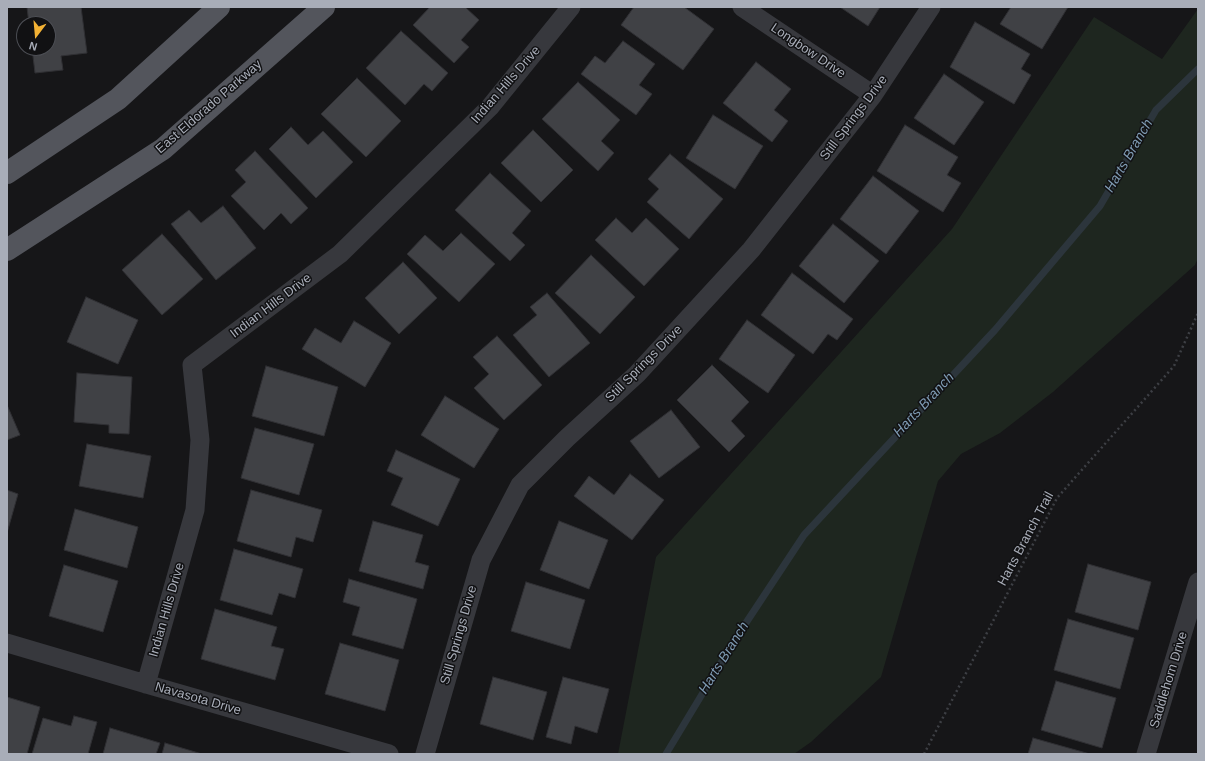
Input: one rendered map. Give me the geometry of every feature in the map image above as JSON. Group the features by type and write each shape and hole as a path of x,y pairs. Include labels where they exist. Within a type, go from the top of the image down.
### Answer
{"main road":[{"path":"7,172 118,99 219,7"},
{"name":"East Eldorado Parkway","path":"7,250 163,149 324,7"}],"street":[{"name":"Indian Hills Drive","path":"146,684 195,510 200,440 192,365 340,254 490,107 571,7"},
{"name":"Longbow Drive","path":"742,7 873,95"},
{"name":"Still Springs Drive","path":"425,754 481,560 520,484 567,438 637,374 751,250 873,95 930,7"},
{"name":"Saddlehorn Drive","path":"1146,754 1198,582"},
{"name":"Navasota Drive","path":"7,643 389,754"}],"path":[{"name":"Harts Branch Trail","path":"924,754 1057,498 1174,366 1198,313"}],"shaded area":[{"path":"1198,9 1198,258 1195,265 1053,392 1000,433 961,454 938,481 881,677 811,742 794,754 618,754 656,557 952,229 1094,17 1162,59"}],"building":[{"path":"27,7 81,7 87,53 61,56 63,70 35,73 33,56 56,56 56,16 28,16"},
{"path":"430,7 465,7 479,20 461,40 469,47 454,63 413,25"},
{"path":"634,7 684,7 714,29 683,70 621,25"},
{"path":"840,7 880,7 868,26"},
{"path":"1011,7 1068,7 1042,49 1000,24"},
{"path":"975,22 1030,54 1021,69 1031,75 1014,104 950,67"},
{"path":"401,31 448,73 432,91 424,84 405,105 366,68"},
{"path":"623,41 655,64 639,85 652,94 636,115 581,74 595,56 605,63"},
{"path":"756,62 791,89 774,110 788,121 772,142 723,103"},
{"path":"944,74 984,102 954,145 914,118"},
{"path":"357,78 401,121 366,157 321,114"},
{"path":"578,82 620,120 601,141 614,153 598,171 542,119"},
{"path":"713,115 763,146 735,189 686,158"},
{"path":"905,125 958,157 947,175 961,183 943,212 877,171"},
{"path":"291,127 308,145 323,131 353,162 316,198 269,149"},
{"path":"533,130 573,170 541,202 501,163"},
{"path":"255,151 308,208 291,224 281,213 264,230 231,196 246,182 235,170"},
{"path":"670,154 723,199 689,239 647,202 659,189 648,179"},
{"path":"490,173 531,211 512,233 525,245 510,261 455,210"},
{"path":"873,176 919,211 886,254 840,219"},
{"path":"223,206 256,248 216,280 171,224 189,210 201,223"},
{"path":"616,218 632,233 646,218 679,249 644,286 595,240"},
{"path":"833,224 879,261 844,303 799,266"},
{"path":"461,233 495,264 459,302 407,254 425,235 443,251"},
{"path":"162,234 203,279 162,315 122,270"},
{"path":"591,255 635,297 600,334 555,293"},
{"path":"403,262 437,298 399,334 365,298"},
{"path":"792,273 853,319 837,340 828,334 813,354 761,315"},
{"path":"547,293 590,343 549,377 513,335 537,315 530,307"},
{"path":"86,297 138,320 118,364 67,342"},
{"path":"747,320 795,355 768,393 719,359"},
{"path":"354,321 391,343 365,387 302,349 315,328 341,343"},
{"path":"497,336 542,385 504,420 474,388 489,374 473,357"},
{"path":"712,365 749,402 731,421 745,436 729,452 677,400"},
{"path":"266,366 338,387 324,436 252,416"},
{"path":"77,373 132,377 129,434 109,433 109,425 74,422"},
{"path":"445,396 499,429 474,468 421,435"},
{"path":"7,405 20,435 7,440"},
{"path":"671,410 700,447 659,478 630,441"},
{"path":"255,428 314,444 299,495 241,478"},
{"path":"87,444 151,456 143,498 79,486"},
{"path":"396,450 460,479 438,526 391,505 403,478 387,471"},
{"path":"630,474 664,500 632,540 574,496 589,476 614,495"},
{"path":"7,490 18,494 7,533"},
{"path":"251,490 322,510 313,542 296,537 291,557 237,541"},
{"path":"75,509 138,527 127,568 64,550"},
{"path":"373,521 423,535 415,562 429,566 423,589 359,571"},
{"path":"559,521 608,540 589,589 540,570"},
{"path":"234,549 303,569 295,598 279,593 272,615 220,600"},
{"path":"1088,564 1151,582 1138,630 1075,612"},
{"path":"64,565 118,581 103,632 49,616"},
{"path":"349,579 417,599 403,649 352,635 360,607 343,602"},
{"path":"526,582 585,600 570,649 511,631"},
{"path":"215,609 277,627 271,646 284,649 275,680 201,659"},
{"path":"1068,619 1134,638 1120,689 1054,670"},
{"path":"340,643 399,660 385,711 325,694"},
{"path":"493,677 547,692 533,740 480,724"},
{"path":"563,677 609,689 597,733 575,726 571,744 546,737"},
{"path":"1056,681 1116,698 1102,748 1041,730"},
{"path":"7,697 40,707 27,754 7,754"},
{"path":"74,716 97,722 88,754 32,754 43,718 71,726"},
{"path":"110,728 160,743 156,754 103,754"},
{"path":"1033,738 1090,754 1028,754"},
{"path":"165,743 202,754 162,754"}],"waterway":[{"name":"Harts Branch","path":"666,754 736,638 804,535 995,330 1100,206 1156,110 1198,69"}]}
